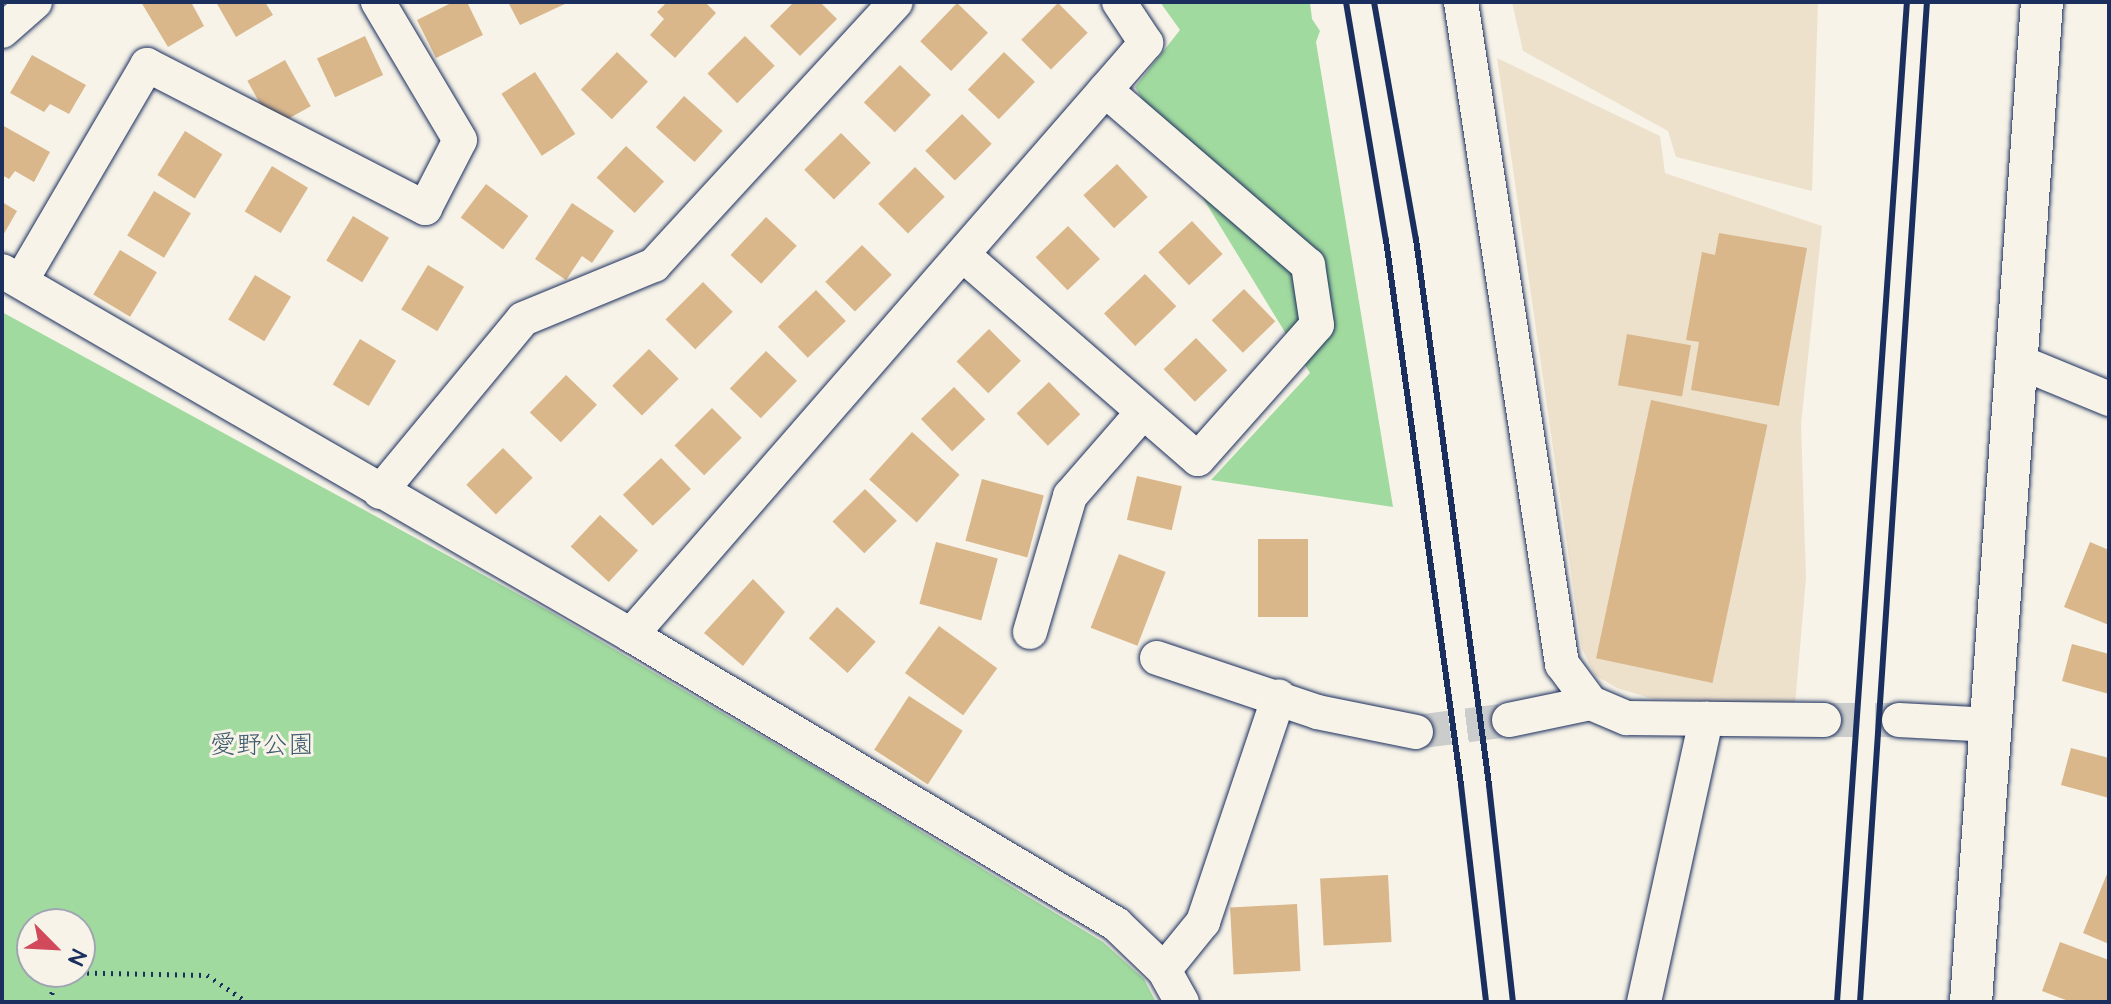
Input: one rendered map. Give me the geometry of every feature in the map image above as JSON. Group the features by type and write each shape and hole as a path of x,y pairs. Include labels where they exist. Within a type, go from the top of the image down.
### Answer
{"street":[{"path":"2,31 35,2"},
{"path":"378,2 460,140 425,208 147,65 12,276 631,635 1116,924 1164,970 1182,1002"},
{"path":"380,492 523,319 654,265 896,2"},
{"path":"631,635 1146,43 1119,2"},
{"path":"1461,2 1562,664 1591,703 1627,718 1824,720"},
{"path":"1971,1002 2042,2"},
{"path":"963,255 1198,459 1317,325 1308,265 1105,90"},
{"path":"2017,361 2109,399"},
{"path":"1030,632 1070,496 1143,412"},
{"path":"1157,658 1279,696 1317,712 1416,732"},
{"path":"1164,970 1203,922 1279,696"},
{"path":"1509,720 1591,703"},
{"path":"1644,1002 1706,719"},
{"path":"1899,720 1992,725"}],"path":[{"path":"96,973 207,975 247,1002"}],"shaded area":[{"path":"1512,2 1818,2 1812,191 1676,157 1668,131 1523,51"},
{"path":"1497,58 1660,136 1665,173 1822,226 1801,424 1806,578 1795,705 1653,699 1617,688 1595,675 1582,649"}],"green space":[{"path":"1160,2 1310,2 1312,19 1320,31 1316,42 1393,507 1211,480 1310,373 1135,87 1180,30"},
{"name":"愛野公園","path":"2,312 551,612 833,778 1103,942 1144,979 1156,1002 2,1002"}],"building":[{"path":"141,2 191,2 204,26 168,47"},
{"path":"216,2 265,2 273,15 236,37"},
{"path":"453,2 467,2 483,35 436,58 417,20"},
{"path":"508,2 569,2 520,25"},
{"path":"667,2 705,2 716,13 675,58 650,35 664,19 657,12"},
{"path":"794,2 820,2 837,19 800,56 770,26"},
{"path":"957,3 988,33 951,71 920,41"},
{"path":"1058,3 1088,33 1051,69 1021,40"},
{"path":"365,36 383,75 335,97 317,58"},
{"path":"745,36 775,66 737,103 708,73"},
{"path":"617,52 648,82 612,119 581,89"},
{"path":"1004,52 1035,82 999,119 968,89"},
{"path":"32,55 86,85 69,114 50,104 44,112 10,93"},
{"path":"285,60 311,106 273,127 247,81"},
{"path":"900,65 931,95 895,132 864,102"},
{"path":"535,72 575,134 542,156 501,94"},
{"path":"684,96 723,131 695,162 656,127"},
{"path":"962,114 992,144 955,180 925,151"},
{"path":"2,125 50,152 34,182 15,171 9,179 2,175"},
{"path":"185,131 222,154 195,198 157,175"},
{"path":"841,133 871,163 834,199 804,170"},
{"path":"626,146 664,181 635,213 597,177"},
{"path":"1117,164 1148,197 1114,228 1083,195"},
{"path":"272,166 308,188 281,233 245,211"},
{"path":"915,167 945,197 908,233 878,204"},
{"path":"486,184 528,216 503,249 461,218"},
{"path":"154,191 191,213 164,258 127,236"},
{"path":"2,202 17,211 2,237"},
{"path":"572,203 614,231 592,263 582,256 566,280 535,259"},
{"path":"353,216 389,238 362,282 326,261"},
{"path":"766,217 797,246 761,284 731,255"},
{"path":"1192,221 1223,254 1189,285 1158,252"},
{"path":"1068,226 1100,259 1068,290 1036,257"},
{"path":"1719,233 1807,248 1779,406 1691,390 1699,342 1686,340 1702,252 1715,255"},
{"path":"862,245 892,275 855,311 825,282"},
{"path":"120,250 157,272 130,317 93,295"},
{"path":"428,265 464,287 437,331 401,310"},
{"path":"1145,274 1176,306 1135,346 1104,314"},
{"path":"255,275 291,297 264,341 228,320"},
{"path":"703,282 733,312 695,349 666,319"},
{"path":"1244,289 1275,321 1243,353 1212,320"},
{"path":"816,290 846,321 808,358 778,327"},
{"path":"989,329 1021,361 988,393 956,362"},
{"path":"1627,334 1691,345 1682,396 1618,385"},
{"path":"1196,338 1227,370 1195,402 1164,369"},
{"path":"360,339 396,361 369,406 333,384"},
{"path":"649,349 679,379 642,415 612,386"},
{"path":"766,351 797,381 761,418 730,388"},
{"path":"566,375 597,405 561,442 530,412"},
{"path":"1049,382 1080,414 1048,446 1017,413"},
{"path":"954,387 985,419 952,451 921,419"},
{"path":"1651,400 1767,425 1713,683 1596,658"},
{"path":"712,408 742,438 704,475 675,445"},
{"path":"912,432 960,475 917,522 869,480"},
{"path":"503,448 533,478 496,514 466,485"},
{"path":"661,458 691,489 653,526 623,495"},
{"path":"1137,476 1182,486 1172,530 1127,520"},
{"path":"982,479 1044,496 1027,557 965,541"},
{"path":"865,489 897,521 864,553 832,522"},
{"path":"600,515 638,550 609,582 571,546"},
{"path":"1258,539 1308,539 1308,617 1258,617"},
{"path":"936,542 998,559 981,620 919,604"},
{"path":"2090,542 2109,550 2109,625 2064,607"},
{"path":"1119,554 1166,572 1137,646 1091,628"},
{"path":"753,579 785,612 743,666 704,633"},
{"path":"837,607 876,642 848,673 809,638"},
{"path":"939,626 997,668 963,715 905,673"},
{"path":"2072,644 2109,654 2109,694 2062,681"},
{"path":"909,696 963,731 928,785 874,750"},
{"path":"2071,748 2109,758 2109,798 2061,785"},
{"path":"2109,869 2109,944 2083,933"},
{"path":"1388,875 1392,942 1324,945 1320,879"},
{"path":"1297,904 1301,971 1234,974 1230,908"},
{"path":"2060,942 2109,960 2109,1002 2071,1002 2042,991"}],"tunnel":[{"path":"1416,732 1509,720"},
{"path":"1824,720 1899,720"}],"railway":[{"path":"1346,2 1386,240 1461,785 1486,1002"},
{"path":"1374,2 1416,239 1489,785 1513,1002"},
{"path":"1837,1002 1907,2"},
{"path":"1860,1002 1927,2"}]}
